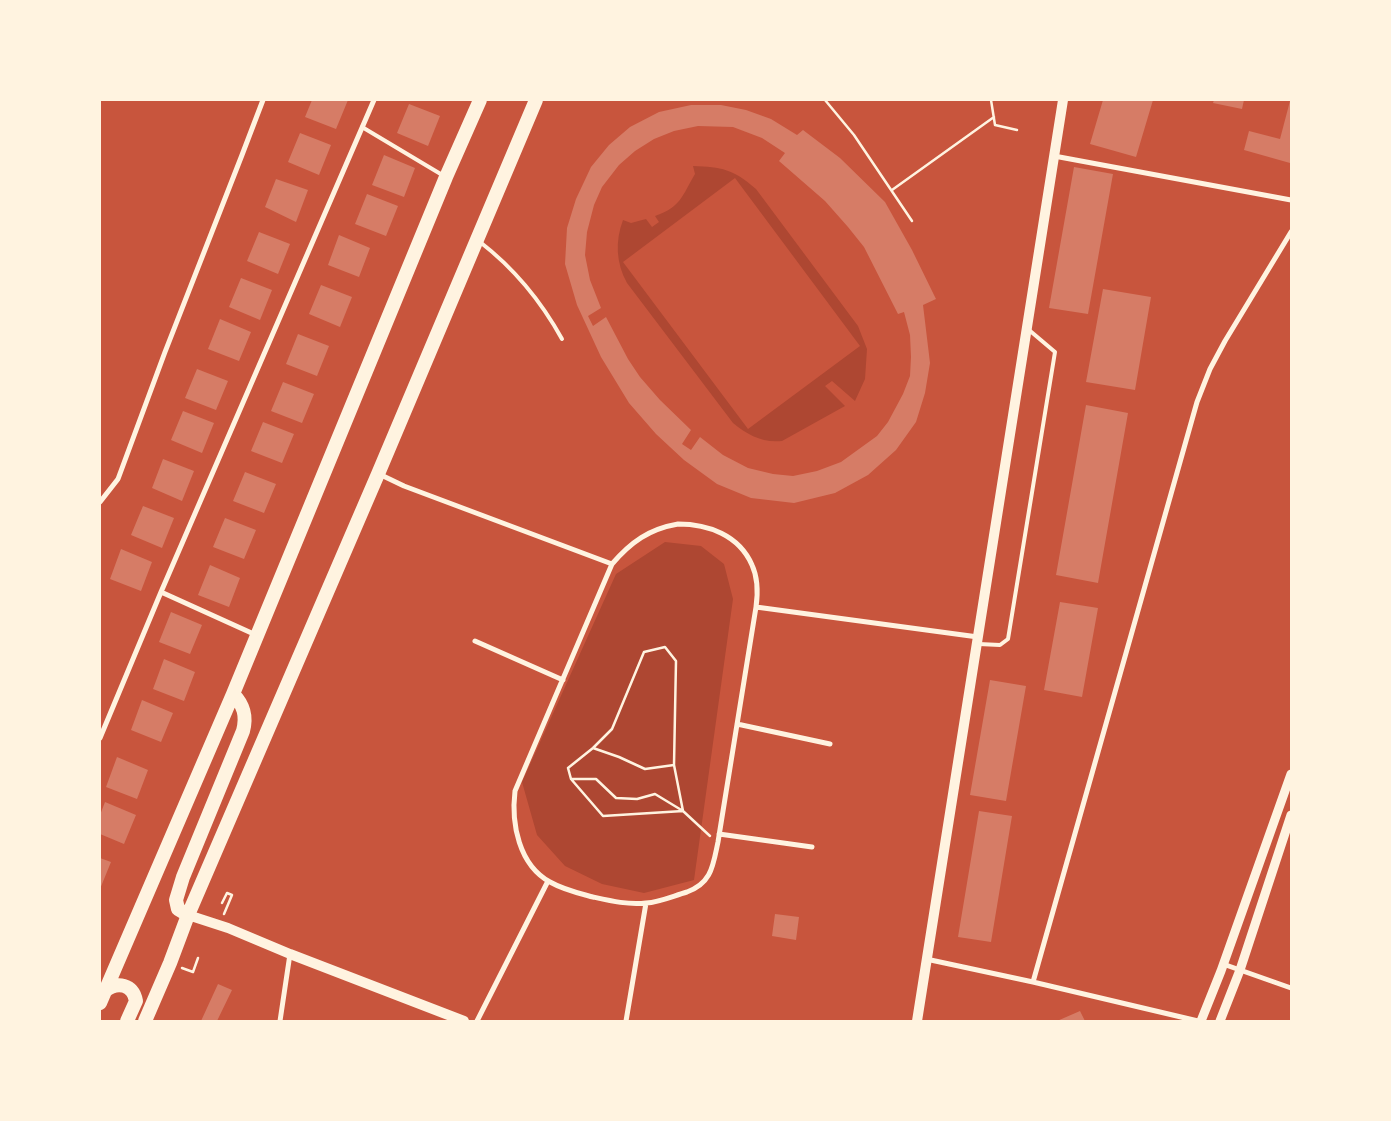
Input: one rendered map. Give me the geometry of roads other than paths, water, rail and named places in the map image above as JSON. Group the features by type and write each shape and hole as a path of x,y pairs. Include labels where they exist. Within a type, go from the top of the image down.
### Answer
{"highway":[{"path":"103,997 233,694 446,177 480,100"},
{"path":"145,1021 188,915 378,474 536,100"},
{"path":"188,915 178,909 176,900 183,877 245,725 242,705 233,694"},
{"path":"103,997 110,987 122,985 132,990 136,1001 127,1021"}],"main road":[{"path":"916,1021 1063,100"},
{"path":"188,915 219,925 464,1021"}],"street":[{"path":"100,502 118,479 263,100"},
{"path":"100,738 161,592 374,100"},
{"path":"1054,156 1291,200"},
{"path":"1034,982 1197,402 1224,341 1291,232"},
{"path":"378,474 404,486 612,564"},
{"path":"694,524 708,527 734,541 752,564 757,586 756,607 712,870 699,886 679,894 646,903 633,904 607,900 573,892 548,881 529,862 522,849 515,825 515,791 612,564 625,550 650,532 664,526 694,524"},
{"path":"161,592 257,636"},
{"path":"756,607 977,640"},
{"path":"475,641 563,680"},
{"path":"737,724 830,744"},
{"path":"926,959 1200,1021 1223,964 1291,774"},
{"path":"1220,1021 1240,970 1291,815"},
{"path":"719,834 812,847"},
{"path":"478,1021 548,881"},
{"path":"626,1021 646,903"},
{"path":"280,1021 290,954"},
{"path":"1223,964 1291,988"}],"lane":[{"path":"362,127 446,177"},
{"path":"476,240 503,262 529,289 547,313 562,339"},
{"path":"977,640 1000,645 1008,639 1055,352 1027,328"}]}
